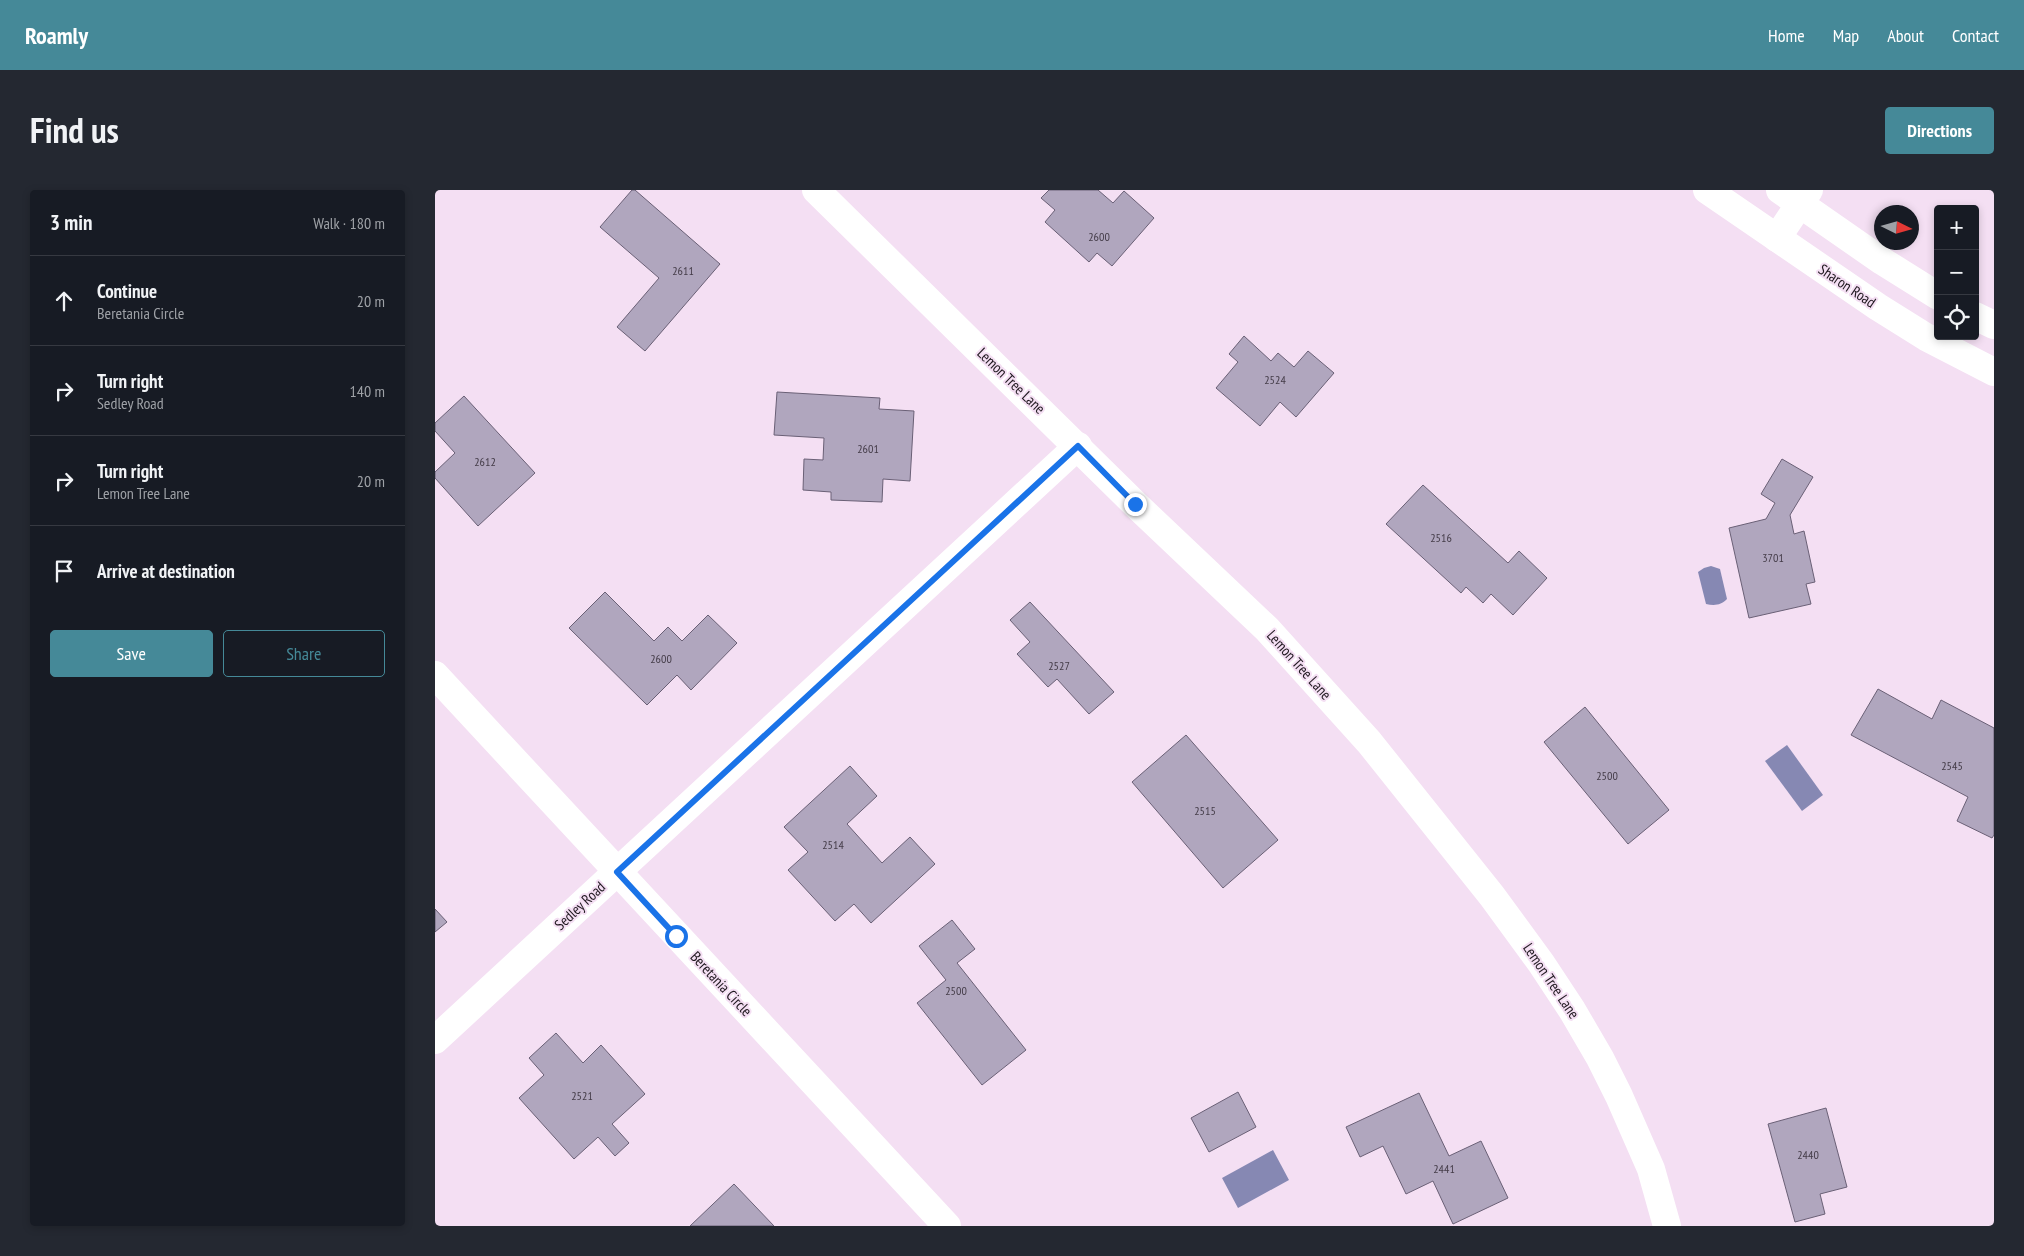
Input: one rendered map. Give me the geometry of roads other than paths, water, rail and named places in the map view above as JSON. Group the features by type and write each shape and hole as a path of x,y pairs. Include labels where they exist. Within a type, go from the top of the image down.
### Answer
{"street":[{"name":"Lemon Tree Lane","path":"816,190 1135,504 1267,629 1369,742 1492,896 1541,963 1600,1058 1651,1170 1667,1226"},
{"name":"Sharon Road","path":"1707,190 1926,337 1994,372"},
{"path":"1777,238 1796,195 1883,261 1936,295"},
{"path":"1979,318 1994,325"},
{"name":"Sedley Road","path":"435,1040 1078,446"},
{"name":"Beretania Circle","path":"435,675 947,1226"}],"water":[{"path":"1711,566 1720,569 1727,599 1715,605 1706,604 1698,572"},
{"path":"1787,745 1823,795 1802,811 1765,761"},
{"path":"1273,1150 1289,1180 1238,1208 1222,1178"}]}
